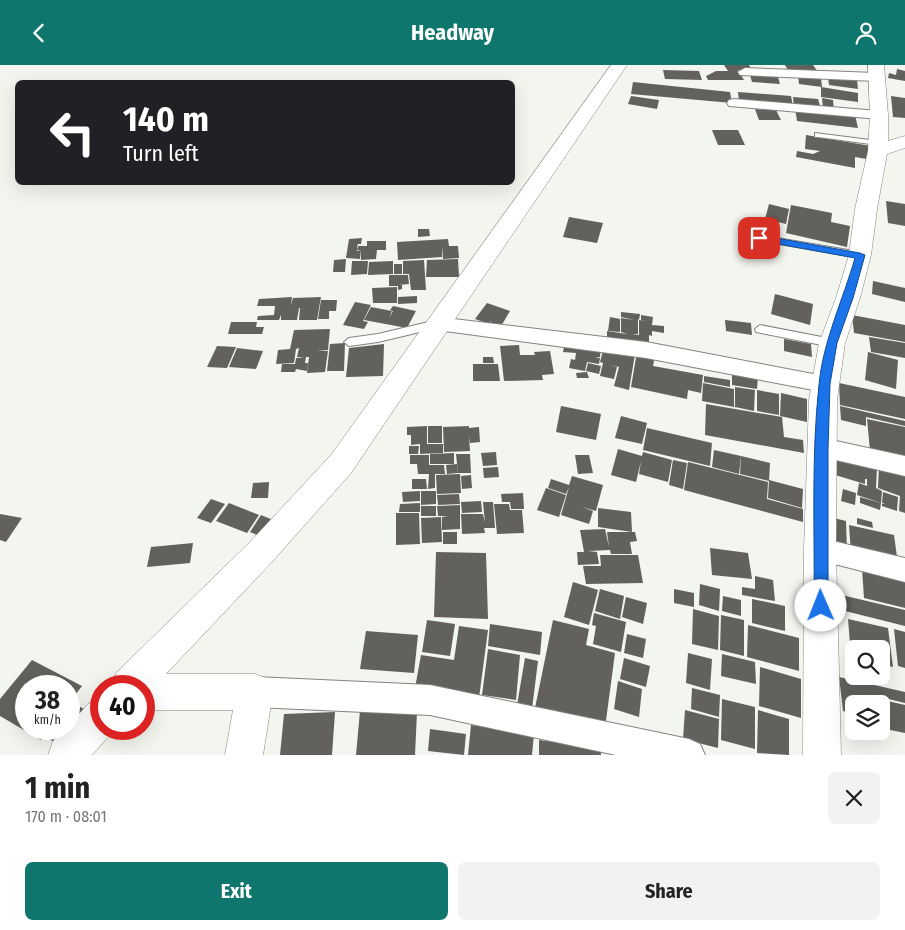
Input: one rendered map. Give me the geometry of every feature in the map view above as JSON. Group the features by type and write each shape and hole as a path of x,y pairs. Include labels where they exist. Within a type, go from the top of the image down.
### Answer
{"street":[{"path":"140,675 260,553 341,464 619,65"},
{"path":"745,72 876,71 879,115 887,145 866,209 860,255 848,298 832,343 824,384 820,550 822,755"},
{"path":"734,103 879,115"},
{"path":"438,324 646,349 824,384"},
{"path":"822,448 905,466"},
{"path":"820,550 905,570"},
{"path":"155,691 255,692 430,700 688,755"},
{"path":"244,755 255,692"},
{"path":"67,755 90,729"}],"lane":[{"path":"818,135 887,145"},
{"path":"759,238 860,255"},
{"path":"349,342 378,338 438,324"},
{"path":"760,329 832,343"}],"building":[{"path":"724,65 749,65 752,70 738,70 744,80 708,80 706,76 716,71 728,71"},
{"path":"785,65 813,65 818,72 789,72"},
{"path":"897,69 905,71 905,81 888,78 889,73 896,75"},
{"path":"663,70 699,71 702,80 665,79"},
{"path":"750,75 778,77 780,84 752,82"},
{"path":"798,75 821,78 822,87 799,84"},
{"path":"828,77 857,80 858,89 829,85"},
{"path":"633,82 730,92 732,103 631,94"},
{"path":"821,87 858,93 858,102 821,97"},
{"path":"738,92 791,96 793,106 739,101"},
{"path":"631,96 659,100 657,109 628,104"},
{"path":"891,96 905,98 905,118 893,117"},
{"path":"793,97 818,99 821,109 794,106"},
{"path":"822,98 833,100 834,110 823,108"},
{"path":"795,108 855,115 858,128 797,121"},
{"path":"755,109 776,110 781,120 759,120"},
{"path":"712,130 738,130 745,145 718,145"},
{"path":"806,135 871,146 872,160 855,157 855,168 796,157 797,151 813,154 820,151 805,149"},
{"path":"886,201 905,204 905,226 888,223"},
{"path":"769,204 789,209 786,224 765,219"},
{"path":"791,205 832,213 831,222 850,226 847,247 786,233"},
{"path":"569,217 603,223 597,243 563,237"},
{"path":"418,229 429,229 430,236 418,237"},
{"path":"362,238 361,244 358,244 357,247 357,251 361,250 360,259 346,258 349,239"},
{"path":"448,239 449,246 458,246 459,258 443,259 442,246 442,257 398,260 397,242"},
{"path":"367,241 386,241 386,250 357,250 358,246 367,246"},
{"path":"361,250 377,250 376,259 361,260"},
{"path":"346,259 345,272 333,272 334,260"},
{"path":"458,259 459,277 426,277 427,260"},
{"path":"424,260 426,290 411,290 409,274 403,274 403,261"},
{"path":"352,261 368,261 367,274 351,275"},
{"path":"393,261 393,274 368,275 369,262"},
{"path":"394,264 402,264 402,274 394,274"},
{"path":"389,275 408,275 409,284 399,285 402,285 402,289 398,290 398,286 389,286"},
{"path":"873,281 905,288 905,302 872,294"},
{"path":"397,287 397,303 373,303 372,288"},
{"path":"775,294 813,304 810,325 771,314"},
{"path":"417,296 417,303 398,304 398,297"},
{"path":"292,297 291,305 293,298 321,297 317,320 299,320 299,308 297,320 281,320 281,315 279,320 257,320 258,316 274,315 275,306 257,306 259,299"},
{"path":"321,300 337,300 336,311 329,311 329,319 318,319"},
{"path":"355,302 371,305 363,321 368,322 364,329 343,325"},
{"path":"487,303 510,311 500,328 489,325 492,319 489,324 475,319"},
{"path":"393,306 416,311 407,328 364,320 371,307 392,311 389,318 393,311 390,310"},
{"path":"621,312 640,314 639,320 647,321 641,320 641,315 653,317 652,325 664,326 664,333 652,331 652,336 649,335 649,344 607,339 607,331 627,334 621,332 621,318 635,320 621,317","holes":["639,320 639,335 632,334 638,334"]},
{"path":"852,315 905,325 905,342 854,333"},
{"path":"610,317 620,319 620,332 608,331"},
{"path":"725,320 751,323 752,335 726,331"},
{"path":"231,322 257,322 256,327 264,327 262,334 228,334"},
{"path":"330,329 328,350 317,350 328,351 325,372 307,373 309,357 306,357 305,363 308,363 307,371 296,369 295,372 281,372 282,364 295,364 296,358 304,358 297,357 299,348 296,349 294,363 276,364 278,350 290,349 294,330"},
{"path":"869,337 905,343 905,358 871,352"},
{"path":"784,339 811,344 812,357 784,351"},
{"path":"565,342 575,344 575,350 576,344 601,348 600,357 595,357 600,358 599,364 587,362 585,371 569,368 571,359 575,360 576,353 563,352"},
{"path":"345,343 344,371 327,371 330,344"},
{"path":"384,344 383,376 346,377 349,348"},
{"path":"519,345 520,355 535,355 534,352 550,351 554,374 542,375 543,380 504,381 500,346"},
{"path":"217,346 236,347 227,368 207,367"},
{"path":"604,347 635,354 629,390 614,386 619,367 610,365 617,367 614,379 600,376 603,363 600,362"},
{"path":"237,348 263,351 256,369 229,367"},
{"path":"637,352 655,356 653,366 703,375 701,393 688,390 687,399 631,387"},
{"path":"868,352 898,360 896,389 865,380"},
{"path":"483,357 493,357 494,363 483,363"},
{"path":"588,363 601,366 599,374 586,371"},
{"path":"473,364 498,364 500,381 473,381"},
{"path":"732,371 758,376 757,389 732,385"},
{"path":"587,372 589,378 577,378 576,373"},
{"path":"704,376 730,380 730,387 704,382"},
{"path":"703,383 734,389 734,407 702,401"},
{"path":"839,383 905,397 905,419 840,405"},
{"path":"735,387 755,390 754,411 735,407"},
{"path":"757,390 779,394 779,415 757,411"},
{"path":"781,393 807,399 807,422 780,416"},
{"path":"706,404 782,417 784,437 803,440 804,453 705,435"},
{"path":"561,406 601,414 596,440 556,432"},
{"path":"840,406 905,421 905,426 866,417 866,426 841,420"},
{"path":"621,416 647,423 642,444 615,438"},
{"path":"867,419 905,427 905,459 870,451"},
{"path":"427,426 427,444 443,444 443,453 420,454 420,444 411,445 411,435 407,435 407,427"},
{"path":"428,426 442,426 442,443 428,443"},
{"path":"469,426 469,428 479,427 480,442 470,443 469,436 470,451 444,452 443,427"},
{"path":"647,428 712,443 710,466 643,450"},
{"path":"409,446 419,446 418,454 409,454"},
{"path":"618,449 642,456 643,452 672,460 668,482 639,474 641,461 636,482 611,475"},
{"path":"714,450 741,456 739,474 712,467"},
{"path":"496,452 497,465 483,466 481,453"},
{"path":"454,453 454,464 430,464 430,454"},
{"path":"836,453 877,466 876,488 882,491 881,503 857,495 859,483 867,486 867,479 865,479 865,484 835,475"},
{"path":"456,454 470,454 471,473 458,473"},
{"path":"410,455 429,455 429,465 444,465 445,474 435,474 435,488 428,489 429,474 418,474 417,464 410,464"},
{"path":"575,455 589,455 593,473 578,474"},
{"path":"741,456 770,463 769,481 740,474"},
{"path":"673,460 687,463 683,489 669,485"},
{"path":"688,462 768,482 767,499 803,509 803,522 684,490"},
{"path":"457,464 458,473 447,474 446,465"},
{"path":"879,466 905,474 905,513 899,511 900,496 878,488"},
{"path":"498,467 499,477 484,478 483,468"},
{"path":"460,474 461,493 437,494 436,475"},
{"path":"471,475 472,488 462,489 461,476"},
{"path":"572,476 603,485 596,511 582,507 593,511 589,524 561,515 569,487 566,494 548,488 551,479 569,485"},
{"path":"412,479 426,479 427,489 412,489"},
{"path":"769,480 803,489 802,508 768,498"},
{"path":"269,482 268,498 251,498 253,483"},
{"path":"546,488 566,495 559,517 537,510"},
{"path":"843,489 856,493 855,505 841,501"},
{"path":"420,491 420,501 403,502 402,492"},
{"path":"421,491 436,491 436,504 421,505"},
{"path":"883,492 898,497 897,511 882,506 882,504 885,504 882,503"},
{"path":"523,493 524,509 511,509 510,502 502,502 501,494"},
{"path":"459,494 460,504 438,505 437,495"},
{"path":"860,497 881,503 880,510 860,503"},
{"path":"211,499 225,504 211,523 197,518"},
{"path":"481,501 482,512 462,513 461,502"},
{"path":"483,502 493,502 495,528 484,528 485,533 462,534 461,514 483,514 485,523"},
{"path":"229,503 259,515 247,533 216,521"},
{"path":"420,503 420,512 399,512 400,504"},
{"path":"494,504 509,504 510,510 522,510 524,533 497,534"},
{"path":"460,505 460,529 442,530 442,517 448,516 438,516 437,506"},
{"path":"421,506 436,506 436,516 421,516"},
{"path":"598,508 631,512 632,532 598,527"},
{"path":"396,513 419,513 420,544 396,545"},
{"path":"0,514 22,518 6,542 0,540"},
{"path":"261,515 273,520 262,537 250,532"},
{"path":"441,517 442,542 422,543 421,518"},
{"path":"830,517 846,521 847,552 831,548"},
{"path":"857,518 872,522 873,528 857,524"},
{"path":"849,525 894,535 898,564 851,553"},
{"path":"605,529 609,547 607,532 635,532 637,541 630,542 632,554 611,554 610,550 588,551 597,552 599,564 578,565 577,552 584,552 580,530"},
{"path":"443,532 457,532 457,544 443,544"},
{"path":"193,543 190,563 147,567 151,547"},
{"path":"710,548 748,553 752,579 712,575"},
{"path":"436,552 486,553 488,619 434,617"},
{"path":"600,555 638,555 643,583 586,584 583,566 601,566"},
{"path":"862,569 905,579 905,608 864,598"},
{"path":"755,576 773,580 775,601 742,595 742,587 755,589"},
{"path":"573,582 598,590 589,625 564,617"},
{"path":"700,584 720,589 719,611 699,605"},
{"path":"600,589 624,596 620,619 595,611"},
{"path":"674,589 694,593 694,607 674,603"},
{"path":"833,593 905,610 905,626 833,608"},
{"path":"723,596 741,600 741,616 722,611"},
{"path":"626,597 647,603 643,624 622,617"},
{"path":"752,599 785,606 785,631 752,623"},
{"path":"693,609 719,616 718,650 692,644"},
{"path":"594,613 626,622 621,652 593,644 596,626 592,625"},
{"path":"721,615 744,620 744,656 720,650"},
{"path":"848,619 888,628 890,640 850,640"},
{"path":"427,620 455,624 450,656 422,652"},
{"path":"553,620 589,629 586,645 615,653 605,728 535,708"},
{"path":"490,624 542,632 540,655 488,646"},
{"path":"748,625 799,638 799,671 747,657"},
{"path":"459,626 488,630 479,698 415,688 421,655 454,660"},
{"path":"894,629 905,632 905,668 898,666"},
{"path":"366,631 418,635 414,673 360,669"},
{"path":"627,634 646,639 643,658 624,653"},
{"path":"890,644 893,667 890,666"},
{"path":"488,649 520,655 516,700 482,695"},
{"path":"688,653 712,659 710,690 686,683"},
{"path":"722,654 755,662 756,684 721,676"},
{"path":"525,658 538,661 532,709 517,705"},
{"path":"624,658 650,666 646,687 620,679"},
{"path":"32,660 61,675 20,675"},
{"path":"760,667 801,679 801,718 759,706"},
{"path":"839,677 845,678 845,685 874,685 905,692 905,703 890,699 890,695 845,695 845,712 843,711"},
{"path":"15,681 15,725 0,716 0,699"},
{"path":"618,681 642,689 639,717 614,709"},
{"path":"692,688 720,695 719,717 691,709"},
{"path":"722,699 755,707 755,749 721,740"},
{"path":"890,702 905,705 905,733 890,730"},
{"path":"80,707 86,710 80,718"},
{"path":"685,710 719,719 718,748 683,739"},
{"path":"758,710 789,719 789,755 757,753"},
{"path":"360,711 417,712 415,755 356,755"},
{"path":"335,712 332,755 280,755 284,714"},
{"path":"471,725 534,734 532,755 468,755"},
{"path":"430,729 466,734 464,755 428,751"},
{"path":"51,740 64,740 60,745"},
{"path":"539,740 601,748 601,755 539,755"}],"route":[{"path":"759,238 860,255 848,298 832,343 824,384 820,550 821,606"}]}
